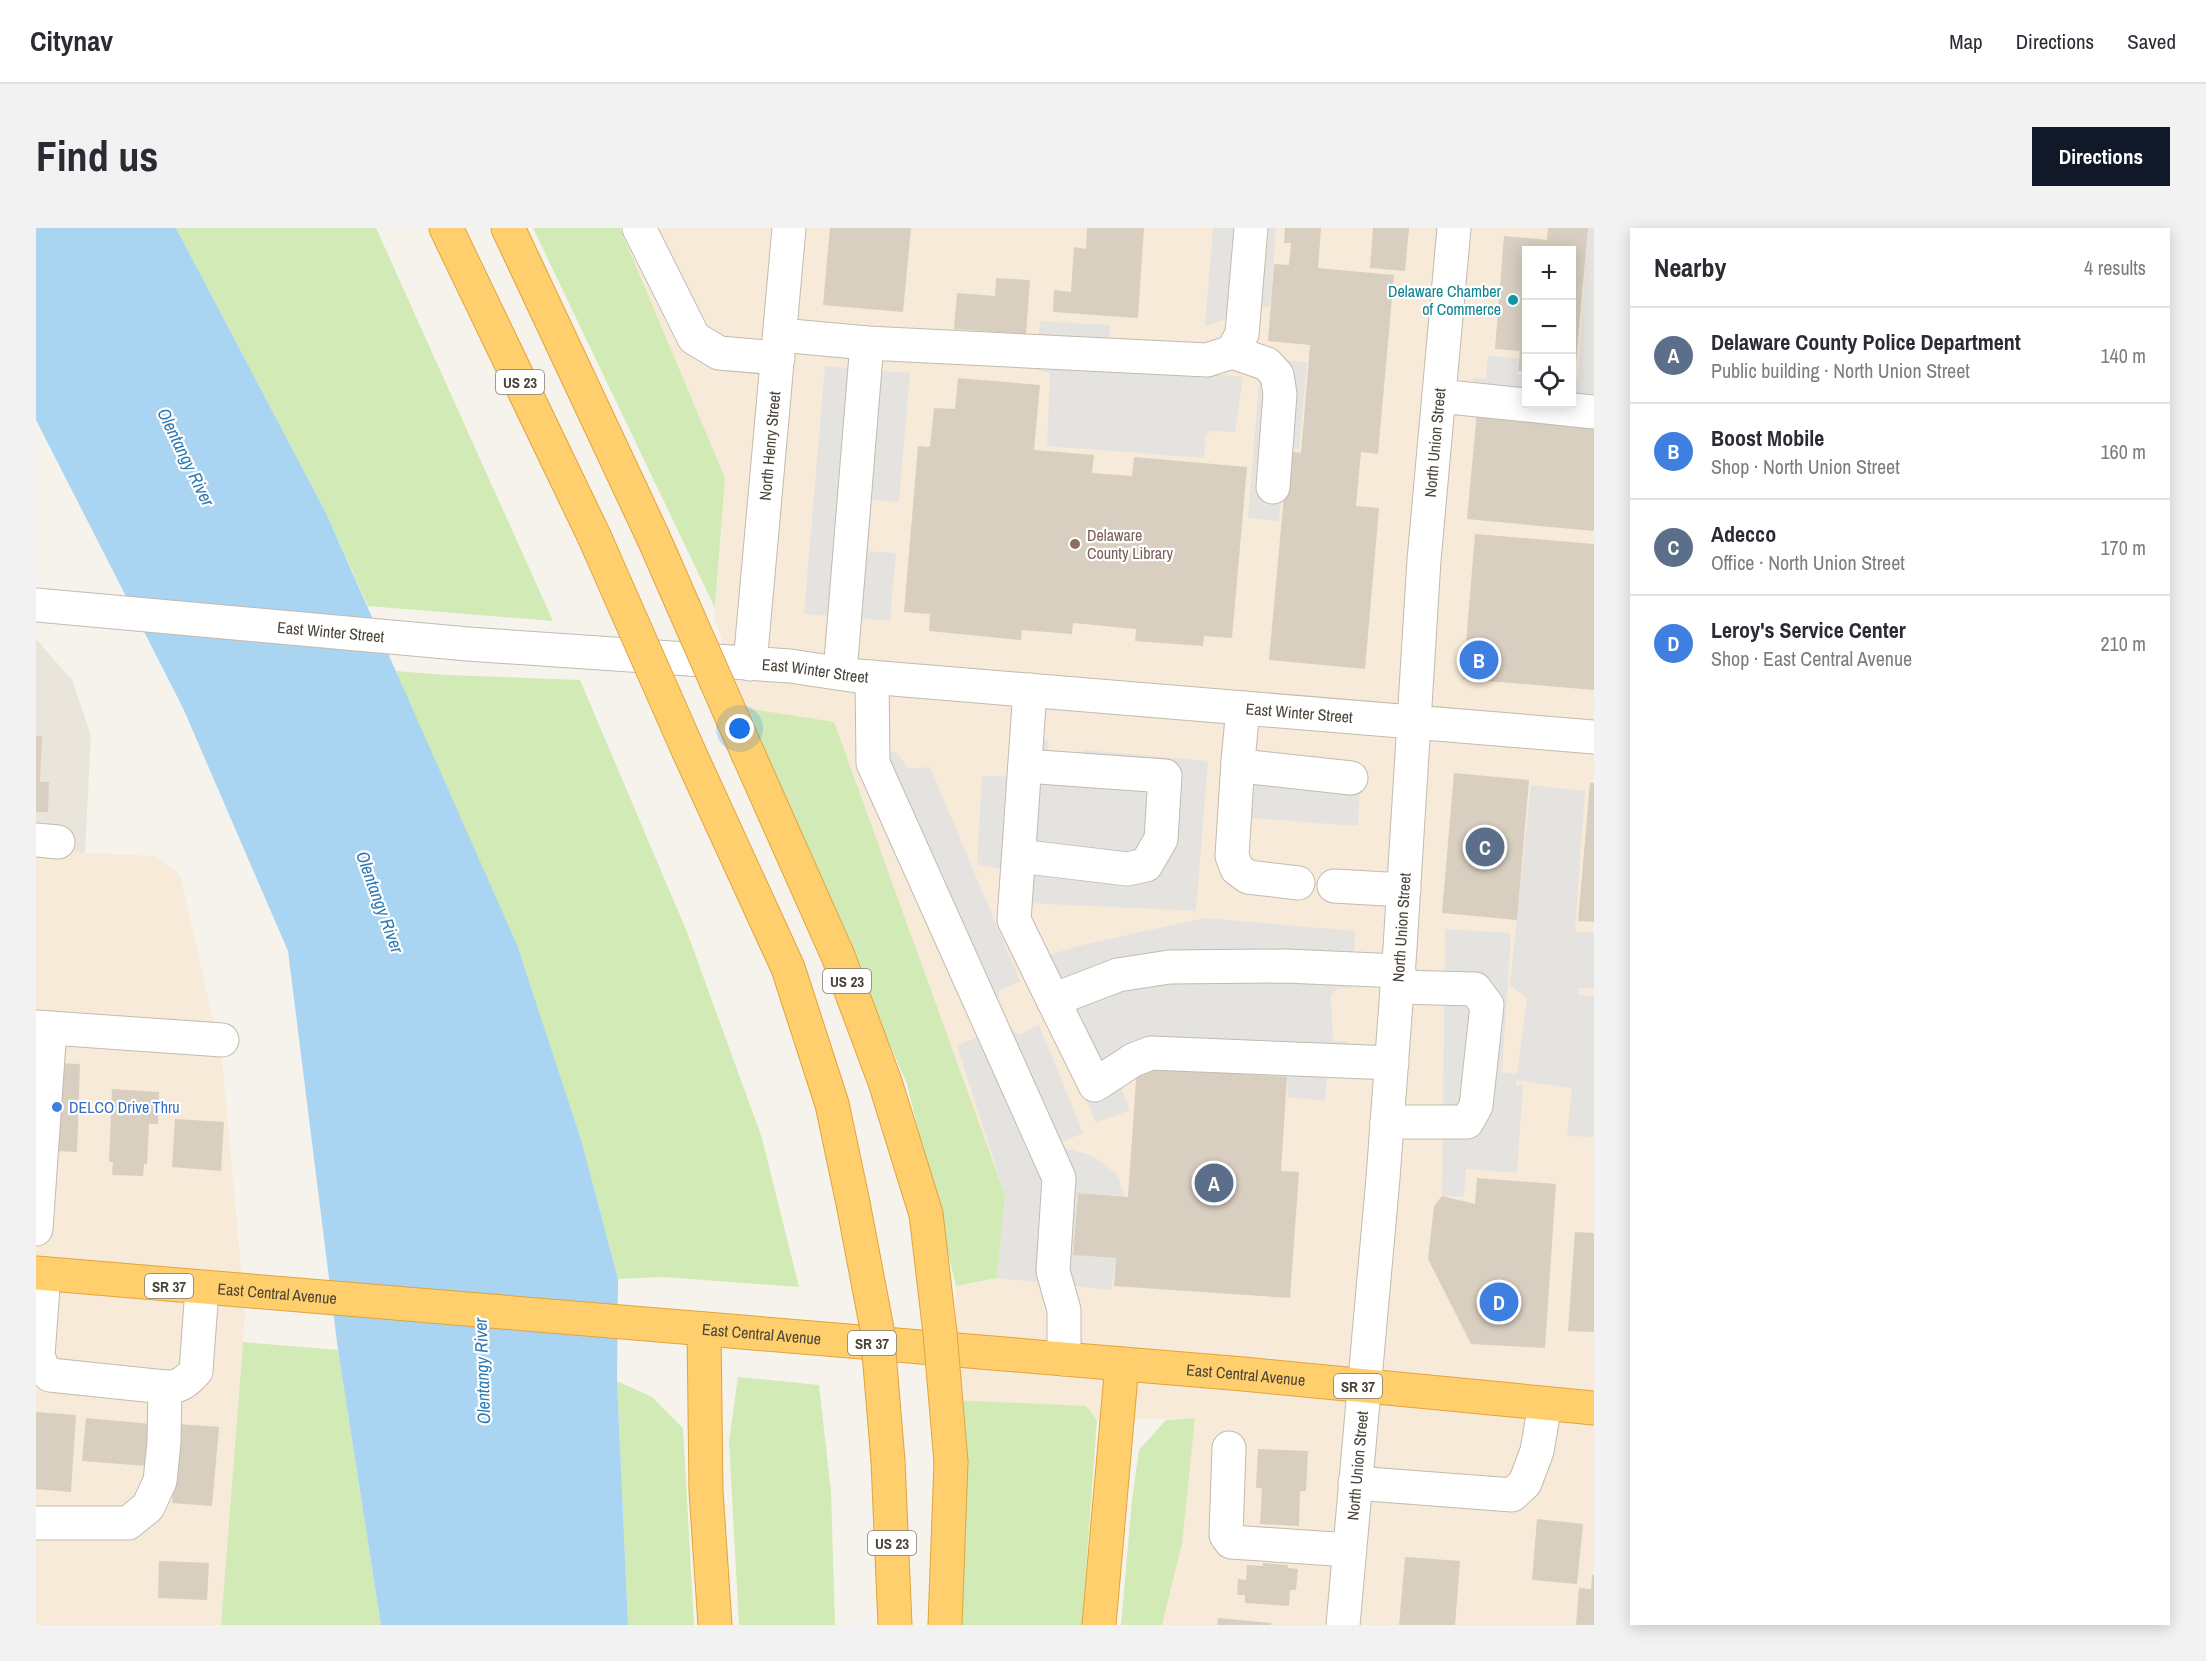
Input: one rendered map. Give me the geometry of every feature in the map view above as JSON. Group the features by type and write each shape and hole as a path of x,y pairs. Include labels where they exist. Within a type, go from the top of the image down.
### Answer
{"highway":[{"name":"US 23","path":"446,228 594,536 689,752 788,968 832,1104 878,1329 888,1461 895,1625"},
{"name":"US 23","path":"508,228 653,537 838,956 885,1082 926,1214 940,1333 951,1462 945,1625"},
{"name":"East Central Avenue","path":"40,1274 1122,1364 1594,1408"},
{"path":"704,1329 706,1491 715,1625"},
{"path":"1099,1625 1122,1364"}],"street":[{"path":"639,228 694,338 719,354 779,346 867,344 1206,360 1232,352 1267,364 1277,375 1280,394 1273,487"},
{"name":"North Henry Street","path":"750,664 789,228"},
{"path":"1232,352 1242,334 1251,228"},
{"name":"North Union Street","path":"1343,1625 1392,1063 1424,560 1454,228"},
{"path":"840,673 867,344"},
{"path":"1439,396 1594,412"},
{"name":"East Winter Street","path":"36,605 468,644 790,666 872,677 1594,737"},
{"path":"872,677 873,763 1059,1178 1053,1271 1064,1310 1064,1359"},
{"path":"1030,690 1014,920 1095,1085 1133,1060 1151,1053 1392,1063"},
{"path":"1243,708 1232,856 1237,869 1248,877 1298,882"},
{"path":"1238,761 1241,766 1352,778"},
{"path":"1019,856 1127,869 1146,865 1161,839 1165,776 1025,766"},
{"path":"1334,886 1404,890"},
{"path":"1053,1000 1118,975 1169,967 1286,966 1475,989 1487,1005 1476,1106 1467,1122 1387,1122"},
{"path":"36,1229 43,1027 222,1040"},
{"path":"40,1274 38,1355 42,1367 50,1375 165,1387 174,1387 187,1381 196,1371 202,1289"},
{"path":"36,1523 128,1523 148,1507 160,1481 164,1442 165,1387"},
{"path":"1355,1484 1512,1495 1525,1483 1537,1451 1545,1404"},
{"path":"1229,1448 1226,1534 1231,1542 1349,1550"}],"shaded area":[{"path":"620,228 1594,228 1594,1625 1162,1625 1182,1544 1194,1418 1097,1420 1086,1406 953,1400 956,1286 997,1278 744,708 715,619 725,478"},
{"path":"1213,228 1276,228 1270,306 1205,326"},
{"path":"1588,228 1594,228 1594,422 1471,409 1473,378 1486,378 1488,355 1518,359 1517,374 1522,375 1522,408 1576,408 1576,378 1578,378"},
{"path":"1040,321 1110,325 1108,364 1243,377 1235,432 1211,431 1206,436 1204,458 1047,446 1050,373 1035,369"},
{"path":"1261,358 1307,362 1299,449 1286,449 1279,521 1248,518"},
{"path":"825,366 910,373 899,502 872,500 868,551 896,553 890,621 804,614"},
{"path":"36,639 72,680 91,735 85,853 36,851"},
{"path":"1017,737 1048,740 1048,759 1081,763 1083,750 1208,761 1196,911 1003,902 1003,870 977,864 982,776 1010,776"},
{"path":"895,751 909,769 930,767 1020,981 999,991 997,1004 1011,1028 1019,1035 1039,1025 1083,1133 1062,1142 1067,1149 1087,1154 1102,1162 1118,1176 1124,1196 1078,1193 1073,1255 1116,1258 1111,1290 997,1278 1005,1195 957,1046 981,1035 864,757"},
{"path":"1222,755 1361,771 1358,826 1249,818"},
{"path":"1531,785 1585,791 1575,931 1594,933 1594,988 1579,988 1578,995 1594,996 1594,1137 1567,1136 1572,1088 1516,1080 1516,1085 1523,1085 1517,1173 1466,1169 1464,1197 1442,1196 1445,929 1511,933 1502,1072 1517,1074 1527,998 1510,985"},
{"path":"36,851 156,856 180,875 222,1059 245,1313 221,1625 36,1625"},
{"path":"1204,918 1355,931 1352,988 1337,989 1331,995 1333,1041 1348,1041 1346,1073 1327,1076 1325,1101 1288,1097 1287,1077 1137,1066 1119,1082 1130,1110 1096,1123 1026,962 1082,945"}],"green space":[{"path":"176,228 376,228 553,621 368,606 326,513"},
{"path":"533,228 620,228 725,478 715,608"},
{"path":"396,671 580,680 687,932 762,1138 799,1287 663,1277 618,1279 582,1143"},
{"path":"744,708 834,722 1005,1195 997,1278 956,1286 907,1084"},
{"path":"243,1342 338,1350 381,1625 221,1625"},
{"path":"738,1377 819,1385 831,1492 835,1625 739,1625 729,1441"},
{"path":"617,1381 652,1397 683,1428 694,1625 628,1625"},
{"path":"953,1400 1086,1406 1097,1420 1082,1625 959,1625"},
{"path":"1195,1418 1182,1544 1162,1625 1121,1625 1132,1500 1139,1450 1166,1420"}],"water":[{"name":"Olentangy River","path":"36,228 176,228 326,513 517,945 582,1143 618,1279 617,1381 628,1625 381,1625 338,1350 288,951 183,708 36,420"}],"building":[{"path":"830,228 911,228 903,312 823,305"},
{"path":"1087,228 1144,228 1138,318 1053,312 1054,290 1071,292 1074,247 1086,249"},
{"path":"1285,228 1321,228 1318,268 1394,275 1378,454 1361,452 1356,506 1379,508 1365,669 1269,660 1288,451 1301,453 1310,345 1268,341 1274,264 1289,265 1291,243 1284,243"},
{"path":"1373,228 1409,228 1405,271 1370,268"},
{"name":"Delaware Chamber of Commerce","path":"1548,228 1588,228 1576,364 1576,246 1522,246 1522,372 1518,371 1520,351 1495,349 1504,236 1547,240"},
{"path":"996,278 1030,280 1026,334 954,329 957,293 995,296"},
{"name":"Delaware County Library","path":"958,378 1040,385 1034,450 1094,455 1092,473 1132,476 1134,457 1247,467 1232,638 1204,636 1203,646 1135,641 1136,629 1073,623 1072,634 1022,630 1021,640 929,631 930,614 904,612 918,446 930,447 934,408 955,409"},
{"path":"1477,412 1594,424 1594,531 1467,519"},
{"path":"1475,534 1594,544 1594,690 1463,679"},
{"path":"36,736 42,736 40,782 49,782 48,812 36,812"},
{"path":"1454,773 1529,780 1517,920 1442,913"},
{"path":"1590,783 1594,783 1594,922 1578,921"},
{"name":"DELCO Drive Thru","path":"36,1062 80,1064 77,1152 36,1150"},
{"path":"1137,1066 1287,1077 1281,1171 1299,1172 1290,1298 1114,1286 1116,1258 1073,1255 1078,1193 1128,1197"},
{"path":"112,1089 159,1092 158,1124 149,1124 147,1164 144,1164 143,1176 112,1175 113,1162 109,1162"},
{"path":"175,1119 224,1122 221,1171 172,1167"},
{"path":"1477,1178 1556,1184 1545,1348 1471,1344 1428,1259 1434,1206 1442,1196 1475,1204"},
{"path":"1575,1232 1594,1233 1594,1332 1568,1331"},
{"path":"36,1412 76,1415 71,1492 36,1489"},
{"path":"86,1418 151,1424 147,1466 82,1461"},
{"path":"178,1424 219,1427 212,1506 172,1503"},
{"path":"1258,1449 1308,1451 1306,1491 1300,1491 1299,1526 1260,1524 1262,1488 1256,1488"},
{"path":"1537,1519 1583,1524 1577,1584 1532,1580"},
{"path":"1405,1557 1460,1561 1455,1625 1399,1625"},
{"path":"159,1561 209,1563 207,1600 158,1598"},
{"path":"1263,1563 1288,1565 1288,1568 1298,1569 1296,1590 1290,1590 1289,1606 1245,1603 1245,1595 1237,1595 1238,1579 1246,1580 1247,1565 1263,1566"},
{"path":"1592,1575 1594,1575 1594,1625 1576,1625 1579,1588 1591,1589"},
{"path":"1218,1618 1271,1623 1271,1625 1217,1625"}],"place":[{"name":"Delaware Chamber of Commerce","path":"1513,300"},
{"name":"Delaware County Library","path":"1075,544"},
{"name":"Boost Mobile","path":"1479,660"},
{"name":"Adecco","path":"1485,847"},
{"name":"DELCO Drive Thru","path":"57,1107"},
{"name":"Delaware County Police Department","path":"1214,1183"},
{"name":"Leroy's Service Center","path":"1499,1302"}]}
